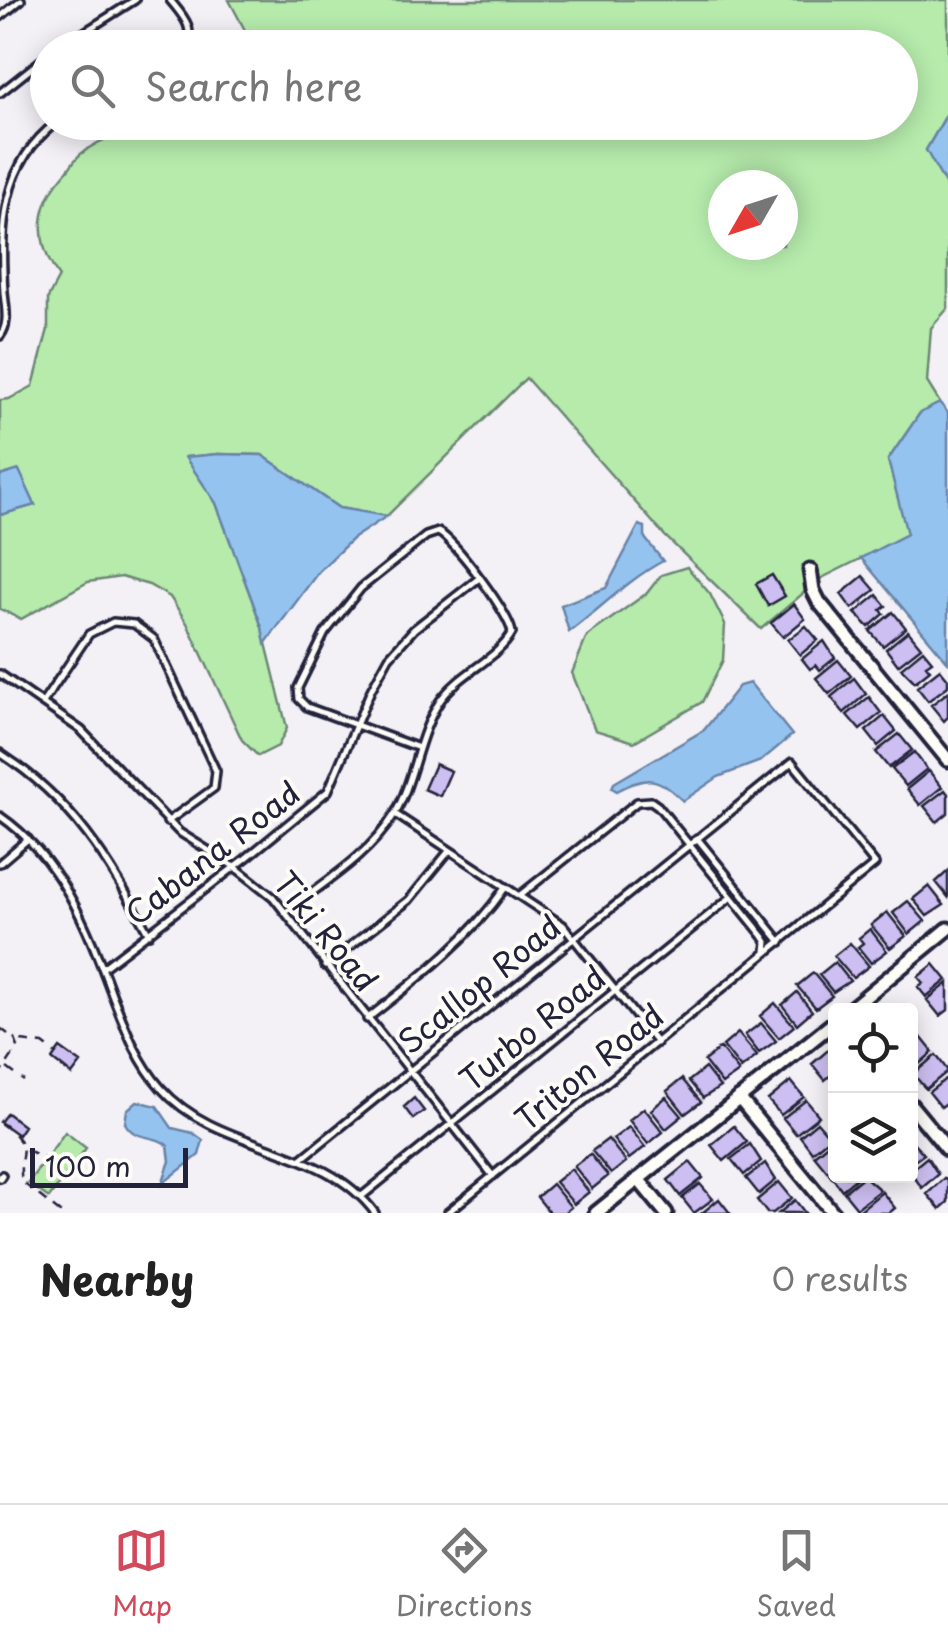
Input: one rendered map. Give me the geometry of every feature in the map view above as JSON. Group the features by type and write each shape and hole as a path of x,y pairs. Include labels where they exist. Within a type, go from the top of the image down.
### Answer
{"street":[{"path":"810,570 819,602 948,760"},
{"path":"857,1003 945,937"},
{"path":"596,1213 828,1026"},
{"path":"739,1098 833,1213"},
{"path":"918,1114 948,1150"},
{"path":"638,1179 666,1213"}],"lane":[{"path":"0,17 21,0"},
{"path":"88,30 135,0"},
{"path":"170,0 190,30"},
{"path":"0,94 30,70"},
{"path":"0,336 7,319 3,233 10,188 25,152 38,140"},
{"path":"286,912 360,854 395,814 432,715 448,691 512,634 510,622 448,538 438,532 431,533 379,571 345,606 310,660 298,693 308,707 419,748"},
{"name":"Cabana Road","path":"102,968 328,791 379,674 399,644 478,579"},
{"path":"44,702 95,629 123,621 149,633 216,771 214,788 166,822"},
{"name":"Tiki Road","path":"0,674 44,702 102,748 166,822 264,888 493,1176"},
{"path":"0,753 52,794 87,831 149,934"},
{"name":"Scallop Road","path":"300,1160 792,762 875,864 781,942"},
{"path":"520,896 637,802 651,801 767,942 762,958"},
{"path":"395,814 563,925 656,1043"},
{"path":"0,816 29,839 54,869 75,904 141,1062 167,1095 214,1127 343,1181 375,1213"},
{"path":"697,838 781,942"},
{"path":"0,863 29,839"},
{"path":"325,966 410,900 450,851"},
{"path":"367,1018 443,960 466,938 506,887"},
{"name":"Turbo Road","path":"362,1196 731,896"},
{"name":"Triton Road","path":"448,1213 781,942"}],"path":[{"path":"0,1028 18,1042 40,1044 56,1054"},
{"path":"0,1074 16,1052 18,1042"},
{"path":"6,1067 24,1081"},
{"path":"0,1124 18,1137 24,1150 21,1179 62,1213"},
{"path":"24,1150 34,1150 46,1158"},
{"path":"38,1208 44,1200"}],"green space":[{"path":"229,0 948,0 948,112 926,150 948,189 948,308 931,328 927,382 940,403 920,413 888,460 908,535 820,579 761,629 665,536 526,378 387,516 339,508 262,455 186,457 216,503 262,627 287,728 278,746 258,756 242,740 187,623 170,597 149,585 121,577 88,582 21,619 0,609 0,515 35,505 19,471 0,476 0,400 33,386 48,329 48,298 59,277 42,236 44,209 57,183 82,153 104,140 918,140 918,30 245,30"},
{"path":"687,567 710,594 725,624 723,660 702,702 634,742 595,730 572,673 587,636 647,593 661,575"},
{"path":"65,1132 86,1148 49,1198 28,1183"}],"water":[{"path":"948,112 948,189 926,150"},
{"path":"940,403 948,413 948,662 861,558 907,534 888,460 920,413"},
{"path":"262,455 339,508 387,516 352,539 319,571 265,644 216,503 185,457"},
{"path":"19,470 35,505 0,515 0,476"},
{"path":"639,525 645,527 645,538 663,561 569,632 561,605 606,588"},
{"path":"750,683 792,735 761,761 718,777 683,801 652,781 637,782 617,791 612,788 614,783 704,730 739,686"},
{"path":"137,1101 157,1106 172,1128 203,1140 199,1155 162,1184 170,1161 168,1146 134,1133 125,1123 127,1110"}],"building":[{"path":"772,575 785,596 768,606 756,584"},
{"path":"863,576 875,590 852,609 841,594"},
{"path":"877,595 886,606 881,610 884,614 869,627 855,613"},
{"path":"794,604 805,619 783,637 771,623"},
{"path":"893,612 906,628 883,646 870,631"},
{"path":"806,626 818,640 800,655 788,640"},
{"path":"908,631 921,647 898,665 886,649"},
{"path":"824,641 835,658 820,670 816,665 810,669 802,659"},
{"path":"923,650 932,661 926,665 930,670 915,682 901,668"},
{"path":"838,660 851,676 829,694 816,678"},
{"path":"940,669 948,686 928,701 917,687"},
{"path":"854,678 866,694 844,713 831,697"},
{"path":"948,692 948,717 944,721 931,705"},
{"path":"869,697 881,713 860,730 847,715"},
{"path":"884,716 896,731 878,746 866,731"},
{"path":"899,734 912,750 889,768 876,752"},
{"path":"914,752 927,769 906,786 892,769"},
{"path":"435,764 451,771 440,796 424,789"},
{"path":"929,771 942,787 920,805 907,789"},
{"path":"945,790 948,813 937,822 924,806"},
{"path":"948,871 948,897 936,882"},
{"path":"929,886 944,905 927,916 913,899"},
{"path":"908,901 925,921 909,934 893,913"},
{"path":"887,912 906,936 890,948 871,925"},
{"path":"870,929 887,951 871,963 858,947 863,943 859,938"},
{"path":"850,943 869,966 853,978 834,956"},
{"path":"835,962 850,981 833,992 819,975"},
{"path":"934,964 947,980 926,997 918,987 923,983 918,977"},
{"path":"813,973 832,996 816,1008 797,986"},
{"path":"948,983 948,1010 940,1016 927,1000"},
{"path":"797,992 812,1011 797,1024 782,1005"},
{"path":"775,1003 794,1026 779,1038 760,1016"},
{"path":"761,1023 776,1041 759,1053 745,1035"},
{"path":"738,1033 757,1056 741,1069 723,1046"},
{"path":"921,1037 933,1052 918,1065"},
{"path":"60,1048 81,1063 72,1075 52,1059"},
{"path":"720,1048 739,1072 722,1084 704,1061"},
{"path":"828,1050 828,1078 825,1080 812,1064"},
{"path":"936,1055 948,1071 926,1089 918,1080 918,1070"},
{"path":"705,1068 720,1087 703,1098 689,1081"},
{"path":"948,1077 948,1102 941,1107 929,1092"},
{"path":"682,1079 701,1102 685,1114 667,1091"},
{"path":"791,1081 804,1097 781,1115 768,1100"},
{"path":"666,1097 682,1116 666,1129 651,1110"},
{"path":"414,1098 424,1111 413,1119 404,1107"},
{"path":"806,1100 819,1116 796,1134 783,1118"},
{"path":"644,1108 663,1132 648,1144 629,1120"},
{"path":"7,1113 24,1126 18,1135 0,1122"},
{"path":"817,1122 828,1139 812,1152 800,1136"},
{"path":"734,1126 747,1142 724,1161 711,1145"},
{"path":"629,1127 645,1147 629,1159 613,1139"},
{"path":"608,1139 626,1162 611,1174 592,1151"},
{"path":"750,1144 761,1161 744,1175 731,1159"},
{"path":"828,1144 828,1170 827,1171 814,1155"},
{"path":"590,1154 608,1176 592,1189 574,1166"},
{"path":"927,1157 938,1174 922,1188 918,1182 918,1164"},
{"path":"690,1162 703,1178 680,1196 668,1180"},
{"path":"765,1163 776,1180 759,1194 746,1178"},
{"path":"571,1169 589,1192 574,1204 555,1182"},
{"path":"944,1178 948,1182 948,1202 940,1209 927,1194"},
{"path":"779,1182 792,1198 773,1213 767,1213 757,1200"},
{"path":"855,1183 872,1183 880,1190 857,1208 844,1192"},
{"path":"552,1184 571,1207 564,1213 550,1213 537,1197"},
{"path":"700,1184 713,1199 694,1213 682,1198"},
{"path":"882,1192 895,1208 889,1213 860,1213 859,1211"},
{"path":"719,1199 730,1213 702,1213"},
{"path":"795,1200 805,1213 779,1213"}]}
